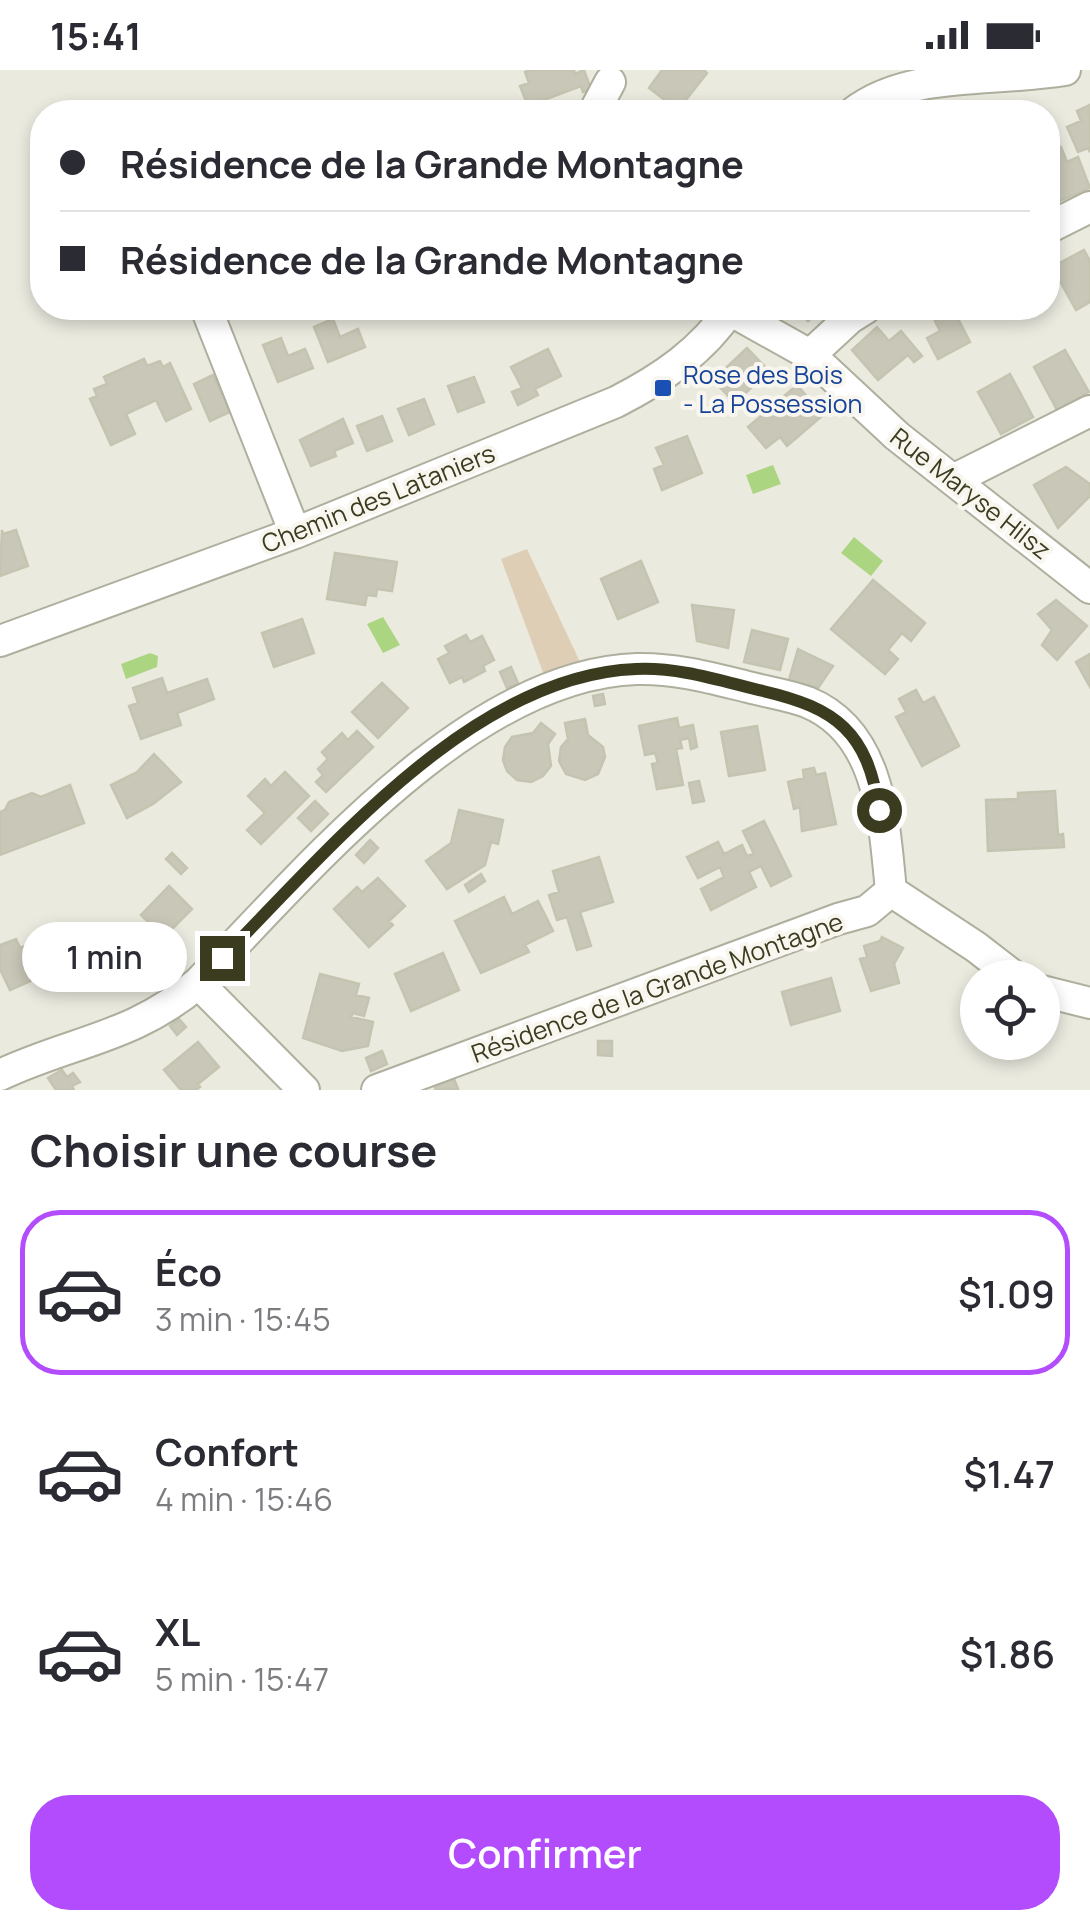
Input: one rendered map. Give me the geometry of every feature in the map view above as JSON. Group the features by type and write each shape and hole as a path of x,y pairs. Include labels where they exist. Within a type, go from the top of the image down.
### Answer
{"street":[{"path":"865,100 899,78 935,72 1065,70"},
{"path":"600,100 610,82"},
{"path":"1060,222 1090,207"},
{"path":"211,320 296,532"},
{"name":"Chemin des Lataniers","path":"0,642 296,532 630,395 658,380 696,350 720,320"},
{"name":"Rue Maryse Hilsz","path":"749,320 810,356 897,436 1090,588"},
{"path":"810,356 848,320"},
{"path":"955,479 1090,411"},
{"path":"0,1075 134,1026 170,1007 370,807 441,749 520,700 592,675 635,669 678,670 804,701 840,722 862,750 875,779 890,891 993,960"},
{"name":"Résidence de la Grande Montagne","path":"377,1090 866,912 890,891"},
{"path":"198,982 304,1090"},
{"path":"1060,994 1088,999"}],"shaded area":[{"path":"773,465 781,484 753,494 746,475"},
{"path":"854,537 883,561 871,576 841,553"},
{"path":"527,549 581,664 544,675 501,559"},
{"path":"383,617 400,645 383,653 367,624"},
{"path":"150,653 158,656 157,667 126,679 121,664"}],"building":[{"path":"574,70 575,74 584,70 591,89 583,92 581,86 544,100 526,100 520,86 529,83 525,72"},
{"path":"662,70 707,73 686,100 665,100 649,88"},
{"path":"1090,105 1090,152 1088,148 1078,152 1067,127 1081,121 1077,111"},
{"path":"1060,147 1067,162 1078,157 1090,188 1060,201"},
{"path":"1084,250 1090,261 1090,302 1076,310 1060,281 1060,263"},
{"path":"333,320 340,337 358,329 365,347 328,362 314,327"},
{"path":"959,320 970,342 938,359 927,338 940,331 935,321"},
{"path":"877,327 889,341 901,331 922,356 914,362 908,355 878,380 852,350"},
{"path":"281,338 288,356 305,349 313,368 278,382 263,345"},
{"path":"747,348 769,371 735,403 713,380"},
{"path":"548,349 561,376 535,389 538,395 518,405 512,392 522,388 511,367"},
{"path":"1065,350 1089,392 1057,410 1034,367"},
{"path":"144,359 147,366 160,361 163,367 170,363 191,409 166,421 156,400 126,414 135,434 111,445 90,399 97,396 94,389 107,384 104,377"},
{"path":"1010,374 1033,417 1001,434 978,392"},
{"path":"213,375 230,412 210,421 194,384"},
{"path":"474,377 484,402 458,412 448,386"},
{"path":"797,385 823,415 787,446 780,437 766,448 748,427"},
{"path":"424,399 434,424 409,435 398,409"},
{"path":"382,416 392,441 367,451 357,426"},
{"path":"343,419 353,443 334,451 336,456 311,466 300,440"},
{"path":"687,436 702,473 662,490 654,469 664,465 656,448"},
{"path":"1066,467 1090,484 1090,496 1058,528 1034,485"},
{"path":"2,530 3,534 16,530 28,566 0,576"},
{"path":"335,553 397,562 392,591 377,589 376,596 367,595 365,605 327,599"},
{"path":"641,561 658,602 618,619 601,579"},
{"path":"873,580 925,623 911,641 902,633 888,650 898,659 885,674 831,629"},
{"path":"1056,600 1087,626 1057,660 1042,645 1052,630 1038,614"},
{"path":"692,605 734,610 728,648 697,641"},
{"path":"302,619 314,653 274,667 262,633"},
{"path":"752,630 788,639 780,670 744,662"},
{"path":"466,635 470,642 482,636 494,660 483,666 485,671 464,682 462,677 450,683 438,659 449,653 445,646"},
{"path":"798,649 833,666 818,688 789,680"},
{"path":"1090,654 1090,687 1076,662"},
{"path":"511,667 518,683 507,688 500,672"},
{"path":"162,678 167,693 207,679 214,699 177,713 181,725 141,739 129,706 138,703 133,688"},
{"path":"382,683 408,708 378,738 352,712"},
{"path":"916,690 923,703 934,697 959,746 922,766 896,717 906,712 899,699"},
{"path":"603,694 605,704 595,706 593,696"},
{"path":"677,718 679,728 693,725 697,747 691,749 689,738 680,740 682,748 676,749 683,785 657,789 652,764 658,763 655,753 645,755 639,726"},
{"path":"585,719 588,735 603,747 605,757 598,774 585,780 566,774 559,761 561,747 568,739 565,723"},
{"path":"541,723 555,734 548,744 551,766 531,782 517,780 507,771 503,760 505,747 512,737 533,733"},
{"path":"757,726 765,770 729,776 721,732"},
{"path":"357,731 373,747 326,792 316,782 323,775 318,769 328,759 322,752 342,733 348,740"},
{"path":"154,754 181,782 127,818 111,785 137,772"},
{"path":"814,768 816,775 825,773 836,824 802,831 800,807 794,809 788,782 804,778 803,770"},
{"path":"285,772 309,796 261,844 247,830 265,813 248,796 265,779 271,786"},
{"path":"699,781 704,801 693,803 689,783"},
{"path":"70,785 84,823 0,855 0,812 9,802 32,793 41,797"},
{"path":"1055,791 1058,835 1063,834 1064,847 988,851 986,800 1018,799 1018,793"},
{"path":"315,801 328,814 311,831 298,818"},
{"path":"459,810 503,820 498,844 491,842 485,865 447,889 426,861 451,843"},
{"path":"764,821 791,876 771,886 761,866 749,872 756,887 711,910 701,889 724,877 720,867 698,878 687,857 718,842 724,854 742,845 747,856 754,854 743,831"},
{"path":"370,840 378,848 364,863 356,855"},
{"path":"172,853 187,868 181,874 166,859"},
{"path":"599,857 613,902 580,912 591,946 577,950 567,917 557,920 549,895 559,892 553,871"},
{"path":"481,874 485,881 469,892 465,885"},
{"path":"378,878 405,906 389,921 393,925 369,947 334,909 357,887 362,892"},
{"path":"169,886 192,909 164,937 141,915"},
{"path":"504,897 512,914 538,901 553,931 525,945 529,952 481,973 455,921"},
{"path":"882,937 903,948 894,964 899,983 871,991 860,959 867,957 864,946"},
{"path":"16,939 20,948 42,939 53,963 31,972 35,979 10,990 0,969 0,945"},
{"path":"443,953 459,990 411,1011 395,974"},
{"path":"320,974 359,984 356,995 369,998 364,1016 353,1013 351,1017 373,1022 368,1046 342,1051 303,1038"},
{"path":"831,978 840,1011 791,1025 782,992"},
{"path":"179,1019 186,1027 177,1035 170,1026"},
{"path":"598,1041 612,1041 612,1056 598,1055"},
{"path":"198,1042 219,1067 196,1090 181,1090 164,1070"},
{"path":"382,1051 387,1064 371,1071 366,1058"},
{"path":"62,1070 67,1077 73,1073 80,1082 72,1086 74,1090 56,1090 48,1078"},
{"path":"453,1076 458,1089 436,1090 434,1085"}],"place":[{"name":"Rose des Bois - La Possession","path":"663,388"}],"route":[{"path":"222,958 370,807 441,749 520,700 592,675 635,669 678,670 804,701 840,722 862,750 875,779 879,810"}]}
